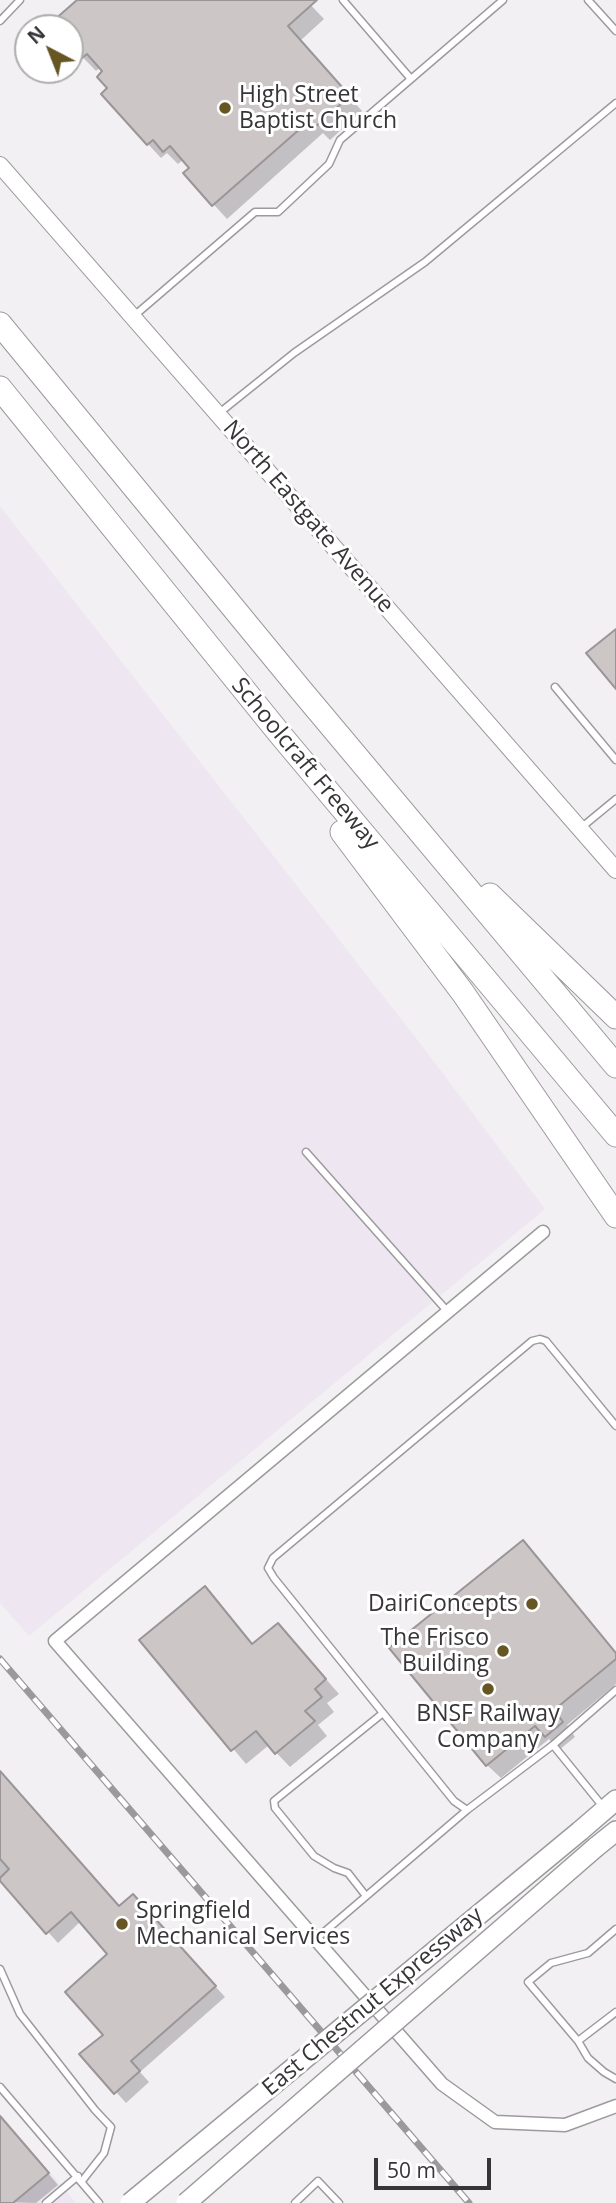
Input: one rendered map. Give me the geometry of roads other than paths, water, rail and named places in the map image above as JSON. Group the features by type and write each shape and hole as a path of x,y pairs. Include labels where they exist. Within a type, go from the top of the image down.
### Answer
{"highway":[{"name":"Schoolcraft Freeway","path":"0,324 300,689 616,1066"},
{"name":"Schoolcraft Freeway","path":"0,387 279,733 616,1136"},
{"path":"300,689 476,881 552,958 616,1017"},
{"path":"279,733 301,783 351,843 448,973 616,1216"}],"main road":[{"name":"East Chestnut Expressway","path":"130,2203 580,1831 612,1811"},
{"name":"East Chestnut Expressway","path":"186,2203 616,1831"}],"street":[{"name":"North Eastgate Avenue","path":"0,165 616,870"},
{"path":"543,1233 55,1641 442,2084 495,2122 565,2125 616,2106"}],"lane":[{"path":"0,21 20,0"},
{"path":"343,0 411,79"},
{"path":"133,317 255,212 278,212 329,164 340,140 503,0"},
{"path":"588,0 616,31"},
{"path":"218,414 294,353 425,262 616,103"},
{"path":"555,687 616,761"},
{"path":"580,829 616,799"},
{"path":"306,1152 447,1312"},
{"path":"467,1810 454,1801 268,1568 273,1558 532,1341 546,1341 616,1426"},
{"path":"316,1939 467,1810 553,1745 616,1690"},
{"path":"366,1896 348,1873 314,1856 275,1808 274,1801 383,1713"},
{"path":"553,1745 612,1811"},
{"path":"615,2076 604,2072 588,2058 579,2041 528,1982 551,1963 588,1952 616,1929"},
{"path":"0,1969 20,2014 111,2127 104,2153 80,2178 46,2203"},
{"path":"579,2041 616,2012"},
{"path":"0,2087 99,2203"},
{"path":"295,2203 318,2181 338,2203"}],"railway":[{"path":"0,1659 469,2203"}],"place":[{"name":"High Street Baptist Church","path":"225,108"},
{"name":"DairiConcepts","path":"532,1604"},
{"name":"The Frisco Building","path":"503,1651"},
{"name":"BNSF Railway Company","path":"488,1689"},
{"name":"Springfield Mechanical Services","path":"122,1924"}]}
